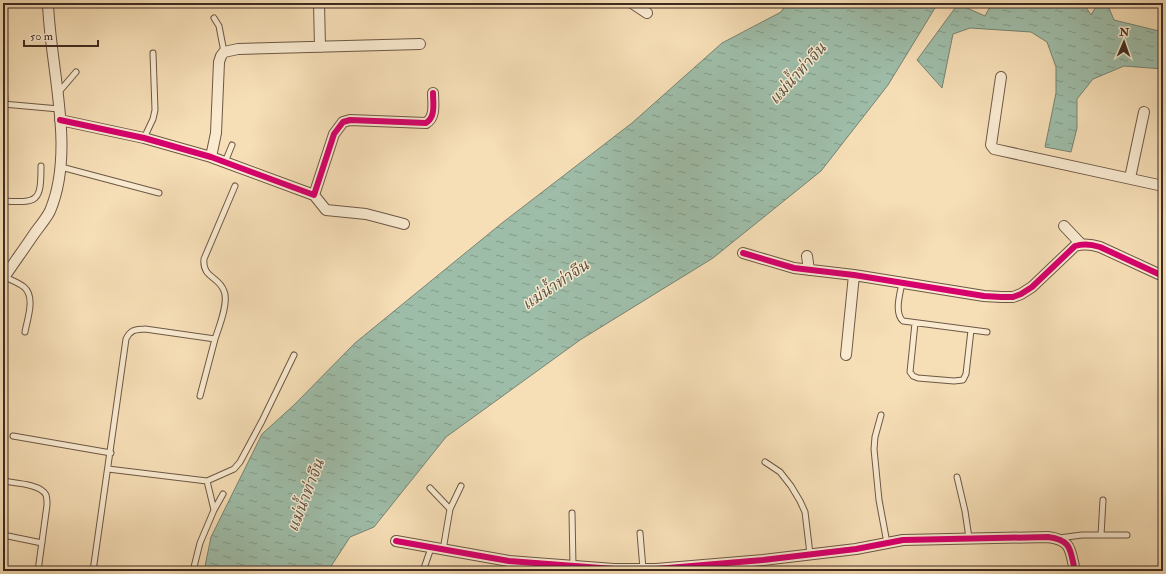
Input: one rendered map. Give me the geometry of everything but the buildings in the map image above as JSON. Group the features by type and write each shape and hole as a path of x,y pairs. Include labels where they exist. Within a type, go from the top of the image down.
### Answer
{"street":[{"path":"4,278 49,213 57,194 62,157 60,114 48,3"},
{"path":"319,3 320,47"},
{"path":"632,3 647,13"},
{"path":"211,157 216,133 219,62 224,52 238,49 420,44"},
{"path":"1001,77 991,145 994,149 1163,186"},
{"path":"314,196 334,134 343,122 350,120 426,123 432,116 433,93"},
{"path":"1130,178 1144,112"},
{"path":"60,114 225,162 314,196 326,210 366,214 404,224"},
{"path":"1064,226 1081,244"},
{"path":"743,253 777,264 809,270 854,275 984,296 1012,297 1022,294 1032,287 1075,246 1081,244 1100,247 1163,276"},
{"path":"807,256 809,270"},
{"path":"846,356 854,275"},
{"path":"396,541 509,561 573,566 656,569 856,549 887,543 915,540 1048,537 1063,540 1070,549 1075,571"}],"lane":[{"path":"214,18 219,26 224,52"},
{"path":"144,138 153,119 155,110 153,53"},
{"path":"4,60 4,104 60,114"},
{"path":"57,94 76,72"},
{"path":"225,162 232,144"},
{"path":"3,201 22,202 33,200 38,195 41,186 41,166"},
{"path":"61,167 159,192"},
{"path":"200,396 226,297 225,291 221,285 206,271 203,265 204,259 235,186"},
{"path":"4,278 24,287 28,292 30,300 25,332"},
{"path":"902,283 898,312 899,317 903,321 987,332"},
{"path":"915,323 910,372 913,376 918,378 954,381 963,380 966,374 972,330"},
{"path":"93,571 111,453 126,339 129,333 135,330 145,329 215,339"},
{"path":"108,469 207,481 234,470 240,462 262,421 294,355"},
{"path":"881,415 875,437 874,448 879,500 887,543"},
{"path":"13,436 111,453"},
{"path":"765,462 780,472 800,501 805,512 810,554"},
{"path":"957,477 966,511 969,538"},
{"path":"3,481 34,486 43,490 46,496 47,505 38,571"},
{"path":"207,481 214,510"},
{"path":"443,550 450,509 462,486"},
{"path":"430,488 450,509"},
{"path":"193,571 200,543 214,510 223,494"},
{"path":"1101,535 1103,500"},
{"path":"572,513 573,566"},
{"path":"640,533 643,568"},
{"path":"3,535 42,543"},
{"path":"1058,538 1070,536 1127,535"},
{"path":"423,571 431,548"}],"water":[{"name":"แม่น้ำท่าจีน","path":"787,3 938,3 888,85 821,171 713,258 580,340 446,437 374,527 350,537 328,571 204,571 211,537 262,434 294,405 355,343 502,223 632,123 722,43 781,12"},
{"path":"992,3 1086,3 1086,7 1091,15 1098,3 1107,3 1114,20 1163,32 1163,69 1124,66 1093,79 1077,99 1077,128 1071,152 1045,147 1056,93 1056,67 1047,42 1031,32 970,28 953,34 942,88 917,60 958,4 985,16"}],"cycle path":[{"path":"60,120 144,138 211,157 314,195 334,134 343,122 350,120 426,123 433,114 433,93"},
{"path":"743,253 794,268 854,275 984,296 1001,297 1013,297 1032,287 1075,246 1081,244 1100,247 1163,276"},
{"path":"396,541 509,561 614,569 656,569 763,560 856,549 903,540 1048,537 1056,538 1069,547 1075,571"}]}
